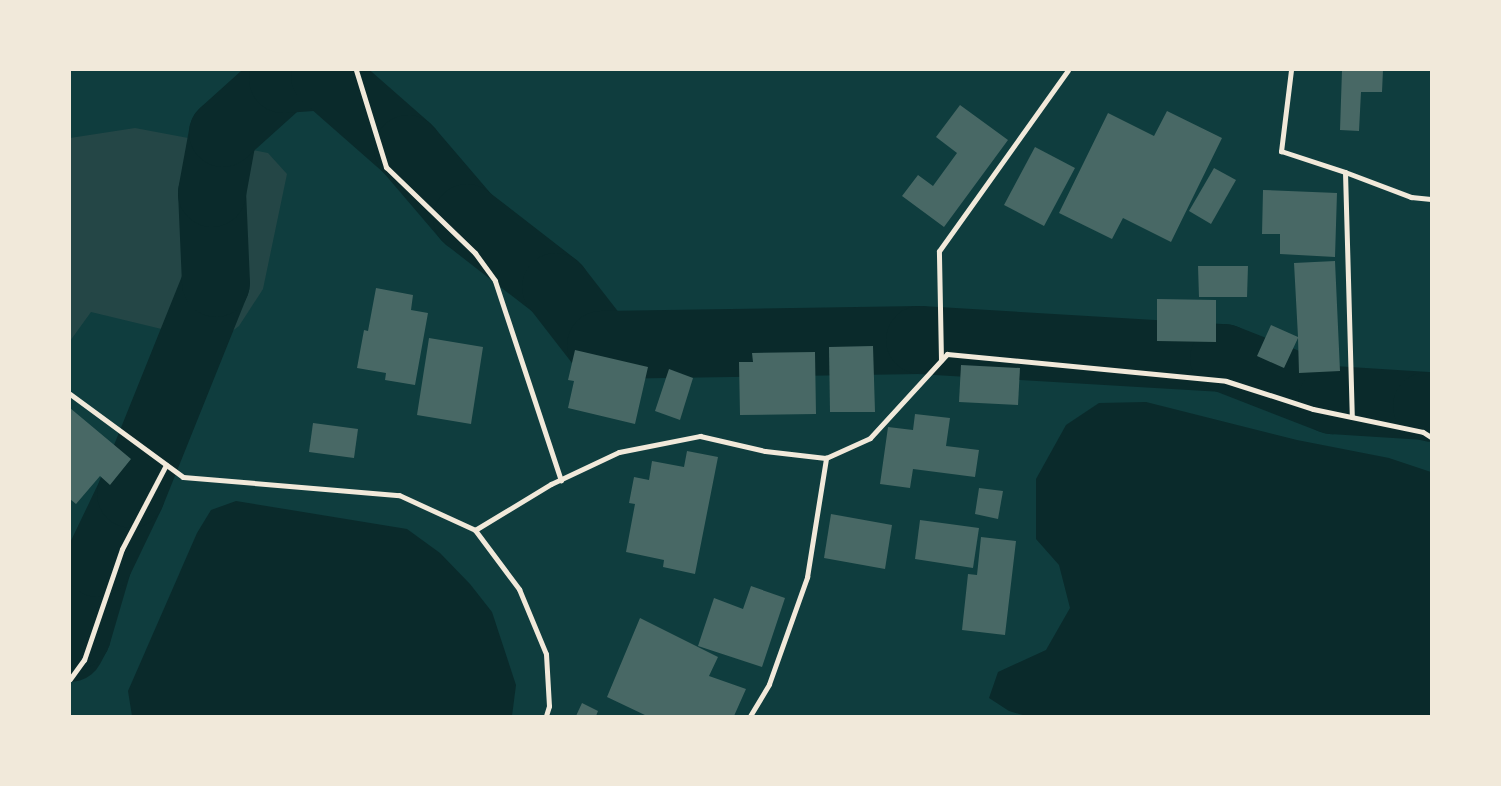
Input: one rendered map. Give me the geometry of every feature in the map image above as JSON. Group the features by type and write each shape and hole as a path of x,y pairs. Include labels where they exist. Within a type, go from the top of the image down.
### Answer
{"street":[{"path":"356,70 386,167 475,253 495,280 561,480"},
{"path":"941,359 939,251 1068,70"},
{"path":"1291,70 1281,152 1345,172 1410,197 1431,198"},
{"path":"1345,172 1352,416"},
{"path":"475,530 561,480 619,452 700,436 765,451 826,458 870,438 947,354 1226,382 1313,409 1423,432 1431,438"},
{"path":"70,394 183,477 399,495 475,530 519,589 546,654 549,706 546,716"},
{"path":"750,716 769,684 807,577 826,458"},
{"path":"70,680 84,660 122,549 166,465"}],"shaded area":[{"path":"135,128 268,153 287,174 263,289 239,326 210,348 174,332 91,312 70,341 70,138"},
{"path":"1146,402 1297,440 1389,458 1431,472 1431,716 1026,716 1009,711 989,698 998,672 1046,650 1070,608 1059,565 1036,539 1036,479 1066,425 1099,403"},
{"path":"236,501 407,529 440,553 470,584 492,612 516,685 512,716 132,716 128,691 197,533 211,510"}],"building":[{"path":"1342,70 1383,70 1382,92 1361,92 1359,131 1340,130"},
{"path":"960,105 1008,140 944,227 902,196 918,175 933,186 957,153 936,137"},
{"path":"1167,111 1222,138 1171,242 1123,218 1112,239 1059,213 1108,113 1154,136"},
{"path":"1035,147 1075,168 1044,226 1004,205"},
{"path":"1214,168 1236,180 1211,224 1189,211"},
{"path":"1263,190 1337,193 1335,257 1280,254 1280,234 1262,234"},
{"path":"1335,261 1340,371 1299,373 1298,338 1284,368 1257,356 1271,325 1298,337 1294,263"},
{"path":"1198,266 1248,266 1247,297 1199,297"},
{"path":"376,288 413,295 411,310 428,313 415,385 385,380 386,373 357,368 364,330 368,331"},
{"path":"1157,299 1216,300 1216,342 1157,341"},
{"path":"429,338 483,347 471,424 417,415"},
{"path":"873,346 875,412 830,412 829,347"},
{"path":"575,350 648,367 635,424 568,408 574,381 568,380"},
{"path":"815,352 816,414 740,415 739,362 753,362 752,353"},
{"path":"961,365 1020,368 1018,405 959,402"},
{"path":"669,369 693,378 680,420 655,411"},
{"path":"70,408 131,459 110,485 100,476 76,504 70,499"},
{"path":"915,414 950,418 946,446 979,450 975,477 913,469 910,488 880,484 888,427 913,430"},
{"path":"313,423 358,429 354,458 309,452"},
{"path":"687,451 718,457 695,574 663,567 664,560 626,552 635,504 629,503 634,477 649,480 652,461 684,467"},
{"path":"979,488 1003,491 998,519 975,514"},
{"path":"831,514 892,525 885,569 824,558"},
{"path":"920,520 979,528 973,568 915,559"},
{"path":"981,537 1016,541 1005,635 962,630 968,574 977,575"},
{"path":"751,586 785,598 762,667 698,646 714,598 743,609"},
{"path":"640,618 718,657 709,676 746,689 734,716 647,716 607,697"},
{"path":"582,703 598,711 596,716 576,716"}],"waterway":[{"path":"70,648 77,635 98,563 131,494 216,283 212,193 223,133 283,79 325,76 408,149 467,218 556,287 601,345 920,340 1224,358 1332,400 1427,406 1431,408"}]}
